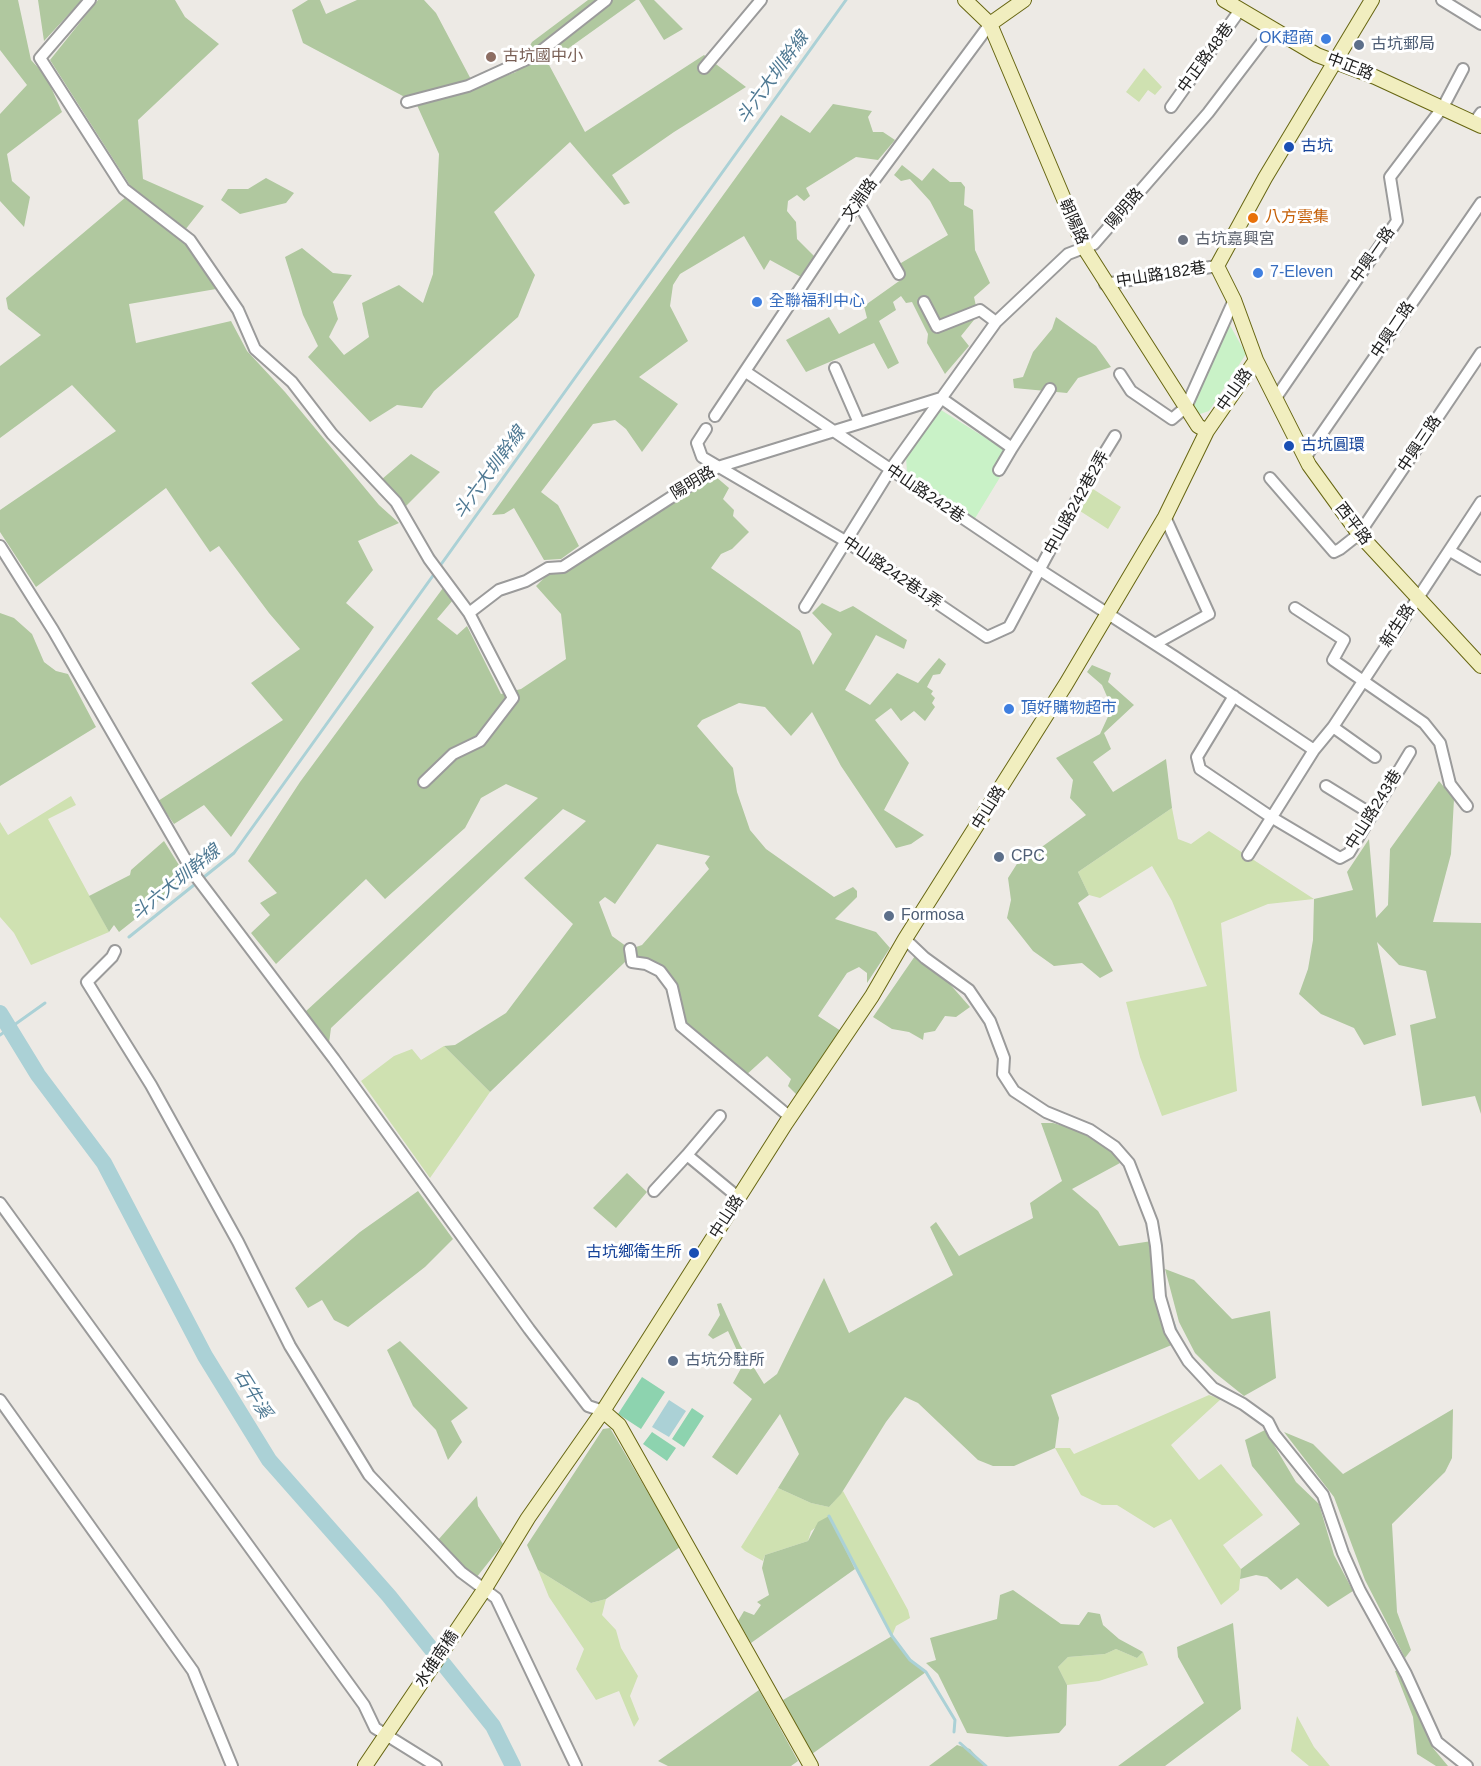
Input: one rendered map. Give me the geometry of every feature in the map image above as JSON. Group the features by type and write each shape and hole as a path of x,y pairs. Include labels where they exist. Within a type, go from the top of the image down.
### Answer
{"main road":[{"name":"朝陽路","path":"966,0 990,24 1085,249 1105,284 1198,426 1207,432"},
{"name":"文淵路","path":"990,24 1024,0"},
{"path":"1217,266 1265,178 1372,0"},
{"name":"中正路","path":"1233,4 1317,55 1479,121"},
{"name":"中山路","path":"484,1590 528,1518 603,1412 790,1117 872,996 905,939 1060,693 1164,517 1207,432 1256,360 1234,300 1217,266"},
{"name":"西平路","path":"1256,360 1305,458 1359,534 1416,599 1480,664"},
{"path":"603,1412 619,1425 625,1435 811,1766"},
{"name":"水碓南橋","path":"365,1766 484,1590"}],"street":[{"path":"90,0 40,58 124,189 190,240 238,310 255,349 292,382 332,434 396,502 429,559 469,613 513,698 480,741 453,754 424,782"},
{"path":"407,102 468,86 536,55 606,0"},
{"path":"704,68 761,0"},
{"path":"1442,0 1481,24"},
{"name":"中正路48巷","path":"1171,107 1233,4"},
{"name":"文淵路","path":"715,416 858,202 990,24"},
{"name":"陽明路","path":"805,607 890,470 996,322 1068,254 1094,244 1208,113 1272,29"},
{"name":"中興一路","path":"1275,399 1397,221 1390,177 1443,107 1463,69"},
{"path":"858,202 899,274"},
{"name":"中興二路","path":"1305,458 1481,203"},
{"name":"中山路182巷","path":"1105,284 1217,266"},
{"path":"1120,374 1131,391 1172,419 1186,407 1234,300"},
{"path":"924,302 938,327 980,310 996,322"},
{"name":"中興三路","path":"1359,534 1481,354"},
{"path":"834,368 860,423"},
{"name":"中山路242巷","path":"746,372 1106,614"},
{"path":"999,470 1050,389"},
{"path":"941,398 1012,448"},
{"name":"陽明路","path":"469,613 499,590 526,581 549,568 563,567 718,467 941,398"},
{"name":"中山路242巷1弄","path":"706,429 697,443 702,457 847,542 987,637 1009,627 1040,570"},
{"name":"中山路242巷2弄","path":"1040,570 1083,488 1115,436"},
{"path":"1270,478 1334,552 1359,534"},
{"name":"新生路","path":"1314,750 1333,727 1481,502"},
{"path":"1155,644 1209,614 1164,517"},
{"path":"0,546 53,630 194,874 334,1059 529,1329 588,1406 603,1412"},
{"path":"1450,551 1481,569"},
{"path":"1295,609 1344,640 1333,660 1424,723 1440,743 1450,784 1467,806"},
{"path":"1106,614 1314,750 1248,855"},
{"name":"中山路243巷","path":"1234,696 1197,757 1198,766 1205,775 1340,858 1349,853 1410,752"},
{"path":"1333,727 1375,757"},
{"path":"1326,786 1373,815"},
{"path":"905,939 925,958 969,990 990,1021 1004,1058 1004,1074 1014,1091 1046,1112 1089,1130 1115,1147 1129,1163 1152,1222 1160,1296 1170,1331 1188,1361 1213,1388 1243,1404 1268,1422 1274,1434 1323,1496 1342,1553 1360,1591 1406,1674 1437,1742 1467,1766"},
{"path":"630,949 632,962 646,964 660,970 672,987 681,1026 790,1117"},
{"path":"115,951 87,982 147,1077 238,1242 290,1346 369,1475 461,1572 496,1598 576,1766"},
{"path":"654,1191 720,1116"},
{"path":"687,1155 739,1198"},
{"path":"0,1203 364,1705 375,1728 389,1733 436,1766"},
{"path":"0,1401 193,1671 232,1766"}],"green space":[{"path":"0,0 18,0 31,60 46,76 62,112 7,154 12,181 30,197 24,227 0,201 0,114 27,85 0,50"},
{"path":"38,0 82,0 44,41"},
{"path":"98,0 175,0 185,17 219,44 138,120 143,179 204,206 185,230 131,187 50,60"},
{"path":"308,0 320,0 326,14 357,0 424,0 436,13 475,87 516,72 532,42 588,0 636,0 548,63 585,132 704,55 746,87 674,132 612,175 630,203 624,205 570,142 494,212 535,275 518,317 434,391 422,408 397,405 370,422 308,357 318,346 303,315 285,257 302,248 333,273 352,275 333,302 338,319 329,337 344,355 369,337 362,303 399,285 423,303 433,274 439,154 416,103 303,43 292,10"},
{"path":"639,0 654,0 683,29 664,40"},
{"path":"1144,68 1162,87 1155,95 1148,90 1139,102 1126,92"},
{"path":"833,104 872,111 868,117 873,132 883,132 895,140 878,160 856,157 806,188 810,196 804,201 797,195 788,201 787,211 796,222 797,239 815,257 801,277 770,260 764,270 744,236 680,274 673,285 670,306 688,341 639,377 678,404 642,452 626,429 615,420 593,424 541,492 558,505 579,546 561,559 544,560 514,508 504,514 492,515 781,115 810,133"},
{"path":"902,165 922,181 933,168 950,182 961,182 965,187 964,205 973,210 975,250 990,283 974,297 978,315 961,336 969,346 945,374 927,343 928,334 912,302 906,303 901,296 893,302 896,310 879,321 899,363 888,369 874,343 806,372 786,340 829,317 839,334 867,318 864,306 902,279 901,263 948,235 930,201 910,179 901,181 894,175"},
{"path":"266,178 294,193 286,203 240,214 221,200 228,189 248,189"},
{"path":"126,197 187,244 216,289 129,304 136,343 231,321 247,351 285,392 379,505 399,523 358,541 373,570 346,603 374,627 231,837 204,805 174,824 158,801 283,720 251,683 300,649 269,613 219,546 210,552 166,488 36,587 0,532 0,510 116,431 72,385 0,438 0,366 41,335 8,309 6,298"},
{"path":"1056,317 1096,346 1111,367 1078,378 1067,393 1014,388 1013,379 1023,377 1033,352 1052,329"},
{"path":"1227,320 1246,354 1209,411 1200,414 1191,404"},
{"path":"941,410 1005,450 994,469 1002,474 974,520 907,473 906,456"},
{"path":"411,454 440,472 405,507 381,480"},
{"path":"715,476 729,488 723,499 734,510 733,516 749,532 732,549 721,554 711,568 800,631 813,665 832,634 812,613 822,603 840,612 853,606 907,640 904,649 876,635 845,690 870,705 897,673 918,683 939,658 946,664 940,674 933,675 927,687 933,691 931,694 935,698 932,703 935,707 925,721 914,711 901,721 891,708 875,720 909,763 884,810 924,835 911,844 896,848 841,766 812,712 791,736 765,707 739,703 702,720 697,726 733,768 737,792 750,830 766,849 834,897 853,887 857,891 857,897 835,919 876,932 890,948 867,983 867,973 859,967 847,973 818,1016 841,1031 799,1097 788,1086 791,1079 767,1056 745,1076 685,1023 675,985 663,966 646,957 625,962 490,1092 444,1046 455,1045 506,1013 573,924 524,878 586,821 563,809 331,1028 329,1043 305,1012 538,798 506,784 481,798 465,828 385,899 366,879 276,964 251,933 270,915 260,903 277,893 248,861 300,782 443,588 453,600 437,619 457,635 467,626 501,694 521,689 566,659 561,614 536,586 549,573 568,568","holes":["657,844 710,856 705,863 709,869 642,945 630,949 612,936 599,902 605,897 615,904"]},
{"path":"1093,489 1121,507 1108,529 1080,511"},
{"path":"0,613 14,618 32,634 44,662 56,671 68,674 96,727 0,786"},
{"path":"1092,665 1111,673 1108,682 1134,705 1104,733 1111,749 1093,762 1113,792 1166,759 1172,808 1078,872 1089,895 1078,903 1113,971 1100,978 1082,963 1054,966 1033,951 1007,918 1011,900 1008,878 1027,848 1032,854 1086,815 1070,798 1073,780 1056,758 1100,734 1112,708 1102,685 1087,672"},
{"path":"1439,781 1454,799 1451,854 1433,922 1481,923 1481,1114 1475,1096 1422,1106 1410,1025 1436,1018 1426,971 1399,965 1377,942 1396,1035 1364,1045 1354,1028 1321,1014 1299,994 1308,969 1313,940 1314,899 1353,890 1347,872 1369,839 1376,918 1388,905 1390,849"},
{"path":"71,796 76,805 48,819 109,932 31,965 14,933 0,917 0,822 8,835"},
{"path":"1172,808 1178,839 1191,844 1209,831 1314,899 1268,904 1221,923 1237,1091 1162,1116 1140,1057 1126,1002 1207,986 1172,901 1152,866 1100,898 1089,895 1078,872"},
{"path":"164,841 187,878 119,932 114,925 109,932 89,896 130,875 131,870"},
{"path":"915,956 948,982 970,1007 956,1017 945,1016 935,1031 924,1033 923,1040 909,1032 892,1029 873,1017"},
{"path":"444,1046 490,1092 430,1178 361,1081 394,1056 412,1049 421,1060"},
{"path":"1041,1123 1053,1123 1077,1130 1110,1150 1120,1163 1072,1189 1098,1211 1119,1246 1152,1241 1174,1344 1051,1395 1059,1418 1055,1448 1014,1466 993,1466 978,1460 918,1403 905,1397 886,1422 841,1494 829,1507 811,1503 778,1488 799,1454 780,1414 737,1475 712,1457 752,1399 733,1383 745,1361 740,1357 728,1331 713,1339 708,1335 720,1315 717,1304 721,1303 740,1345 764,1384 777,1374 824,1278 849,1333 953,1275 930,1227 936,1222 959,1256 1033,1218 1030,1203 1062,1181"},
{"path":"627,1173 647,1192 616,1228 593,1208"},
{"path":"418,1191 453,1239 425,1267 348,1327 334,1320 322,1300 308,1308 295,1288 360,1232"},
{"path":"1165,1269 1194,1280 1232,1319 1270,1311 1276,1378 1244,1396 1214,1372 1195,1353 1179,1322"},
{"path":"400,1341 468,1408 451,1421 462,1442 448,1460 436,1430 413,1406 387,1350"},
{"path":"642,1377 665,1392 641,1429 618,1414"},
{"path":"1209,1395 1221,1399 1171,1445 1199,1480 1221,1464 1263,1515 1223,1545 1241,1569 1239,1590 1221,1605 1171,1519 1154,1528 1117,1505 1102,1505 1081,1495 1055,1448 1070,1448 1074,1454"},
{"path":"692,1408 704,1416 684,1447 672,1439"},
{"path":"1453,1409 1452,1458 1445,1472 1392,1524 1397,1612 1411,1650 1405,1658 1365,1580 1334,1497 1284,1432 1313,1444 1343,1474"},
{"path":"610,1428 680,1547 606,1599 591,1603 538,1570 527,1545 603,1429"},
{"path":"1265,1430 1296,1482 1319,1504 1334,1555 1353,1591 1328,1607 1297,1578 1281,1590 1267,1577 1256,1575 1240,1579 1241,1569 1300,1524 1252,1466 1245,1440"},
{"path":"652,1432 676,1448 667,1461 643,1444"},
{"path":"778,1488 811,1503 829,1507 843,1491 908,1610 910,1618 896,1626 892,1636 829,1517 811,1531 808,1541 765,1555 763,1561 741,1547"},
{"path":"477,1496 478,1506 503,1544 476,1578 438,1540"},
{"path":"829,1516 855,1569 751,1643 738,1621 744,1611 754,1615 761,1605 757,1602 769,1595 762,1568 765,1555 808,1541 818,1522"},
{"path":"538,1570 591,1603 606,1599 602,1615 616,1630 621,1648 638,1676 630,1696 639,1719 634,1727 619,1691 596,1700 576,1669 584,1649 549,1597"},
{"path":"1013,1590 1061,1624 1079,1625 1088,1612 1100,1614 1103,1625 1119,1639 1143,1652 1137,1658 1116,1649 1105,1654 1068,1657 1058,1667 1067,1685 1066,1725 1059,1733 1007,1737 967,1733 938,1674 926,1663 936,1660 930,1638 997,1619 1000,1595"},
{"path":"1233,1623 1241,1709 1165,1766 1118,1766 1204,1703 1178,1657 1177,1647"},
{"path":"892,1636 909,1660 926,1672 812,1754 783,1700"},
{"path":"1116,1649 1137,1658 1143,1652 1148,1665 1099,1681 1067,1685 1058,1667 1068,1657 1105,1654"},
{"path":"1399,1670 1433,1748 1448,1766 1436,1766 1417,1754 1413,1717 1395,1671"},
{"path":"759,1690 798,1761 791,1766 668,1766 658,1761"},
{"path":"1297,1716 1314,1747 1330,1766 1309,1766 1291,1751"},
{"path":"957,1745 970,1749 985,1766 929,1766"}],"water":[{"path":"669,1400 686,1411 669,1437 652,1427"}],"waterway":[{"name":"斗六大圳幹線","path":"129,937 234,853 846,0"},
{"name":"斗六大圳幹線","path":"0,1035 45,1003"},
{"name":"石牛溪","path":"0,1013 38,1075 104,1163 205,1356 269,1460 389,1596 493,1726 513,1766"},
{"path":"1170,1314 1177,1333"},
{"path":"829,1516 892,1636 910,1660 926,1672 955,1720 954,1732"},
{"path":"960,1743 986,1766"}],"place":[{"name":"OK超商","path":"1326,39"},
{"name":"古坑郵局","path":"1359,45"},
{"name":"古坑國中小","path":"491,57"},
{"name":"古坑","path":"1289,147"},
{"name":"八方雲集","path":"1253,218"},
{"name":"古坑嘉興宮","path":"1183,240"},
{"name":"7-Eleven","path":"1258,273"},
{"name":"全聯福利中心","path":"757,302"},
{"name":"古坑圓環","path":"1289,446"},
{"name":"頂好購物超市","path":"1009,709"},
{"name":"CPC","path":"999,857"},
{"name":"Formosa","path":"889,916"},
{"name":"古坑鄉衛生所","path":"694,1253"},
{"name":"古坑分駐所","path":"673,1361"}]}
